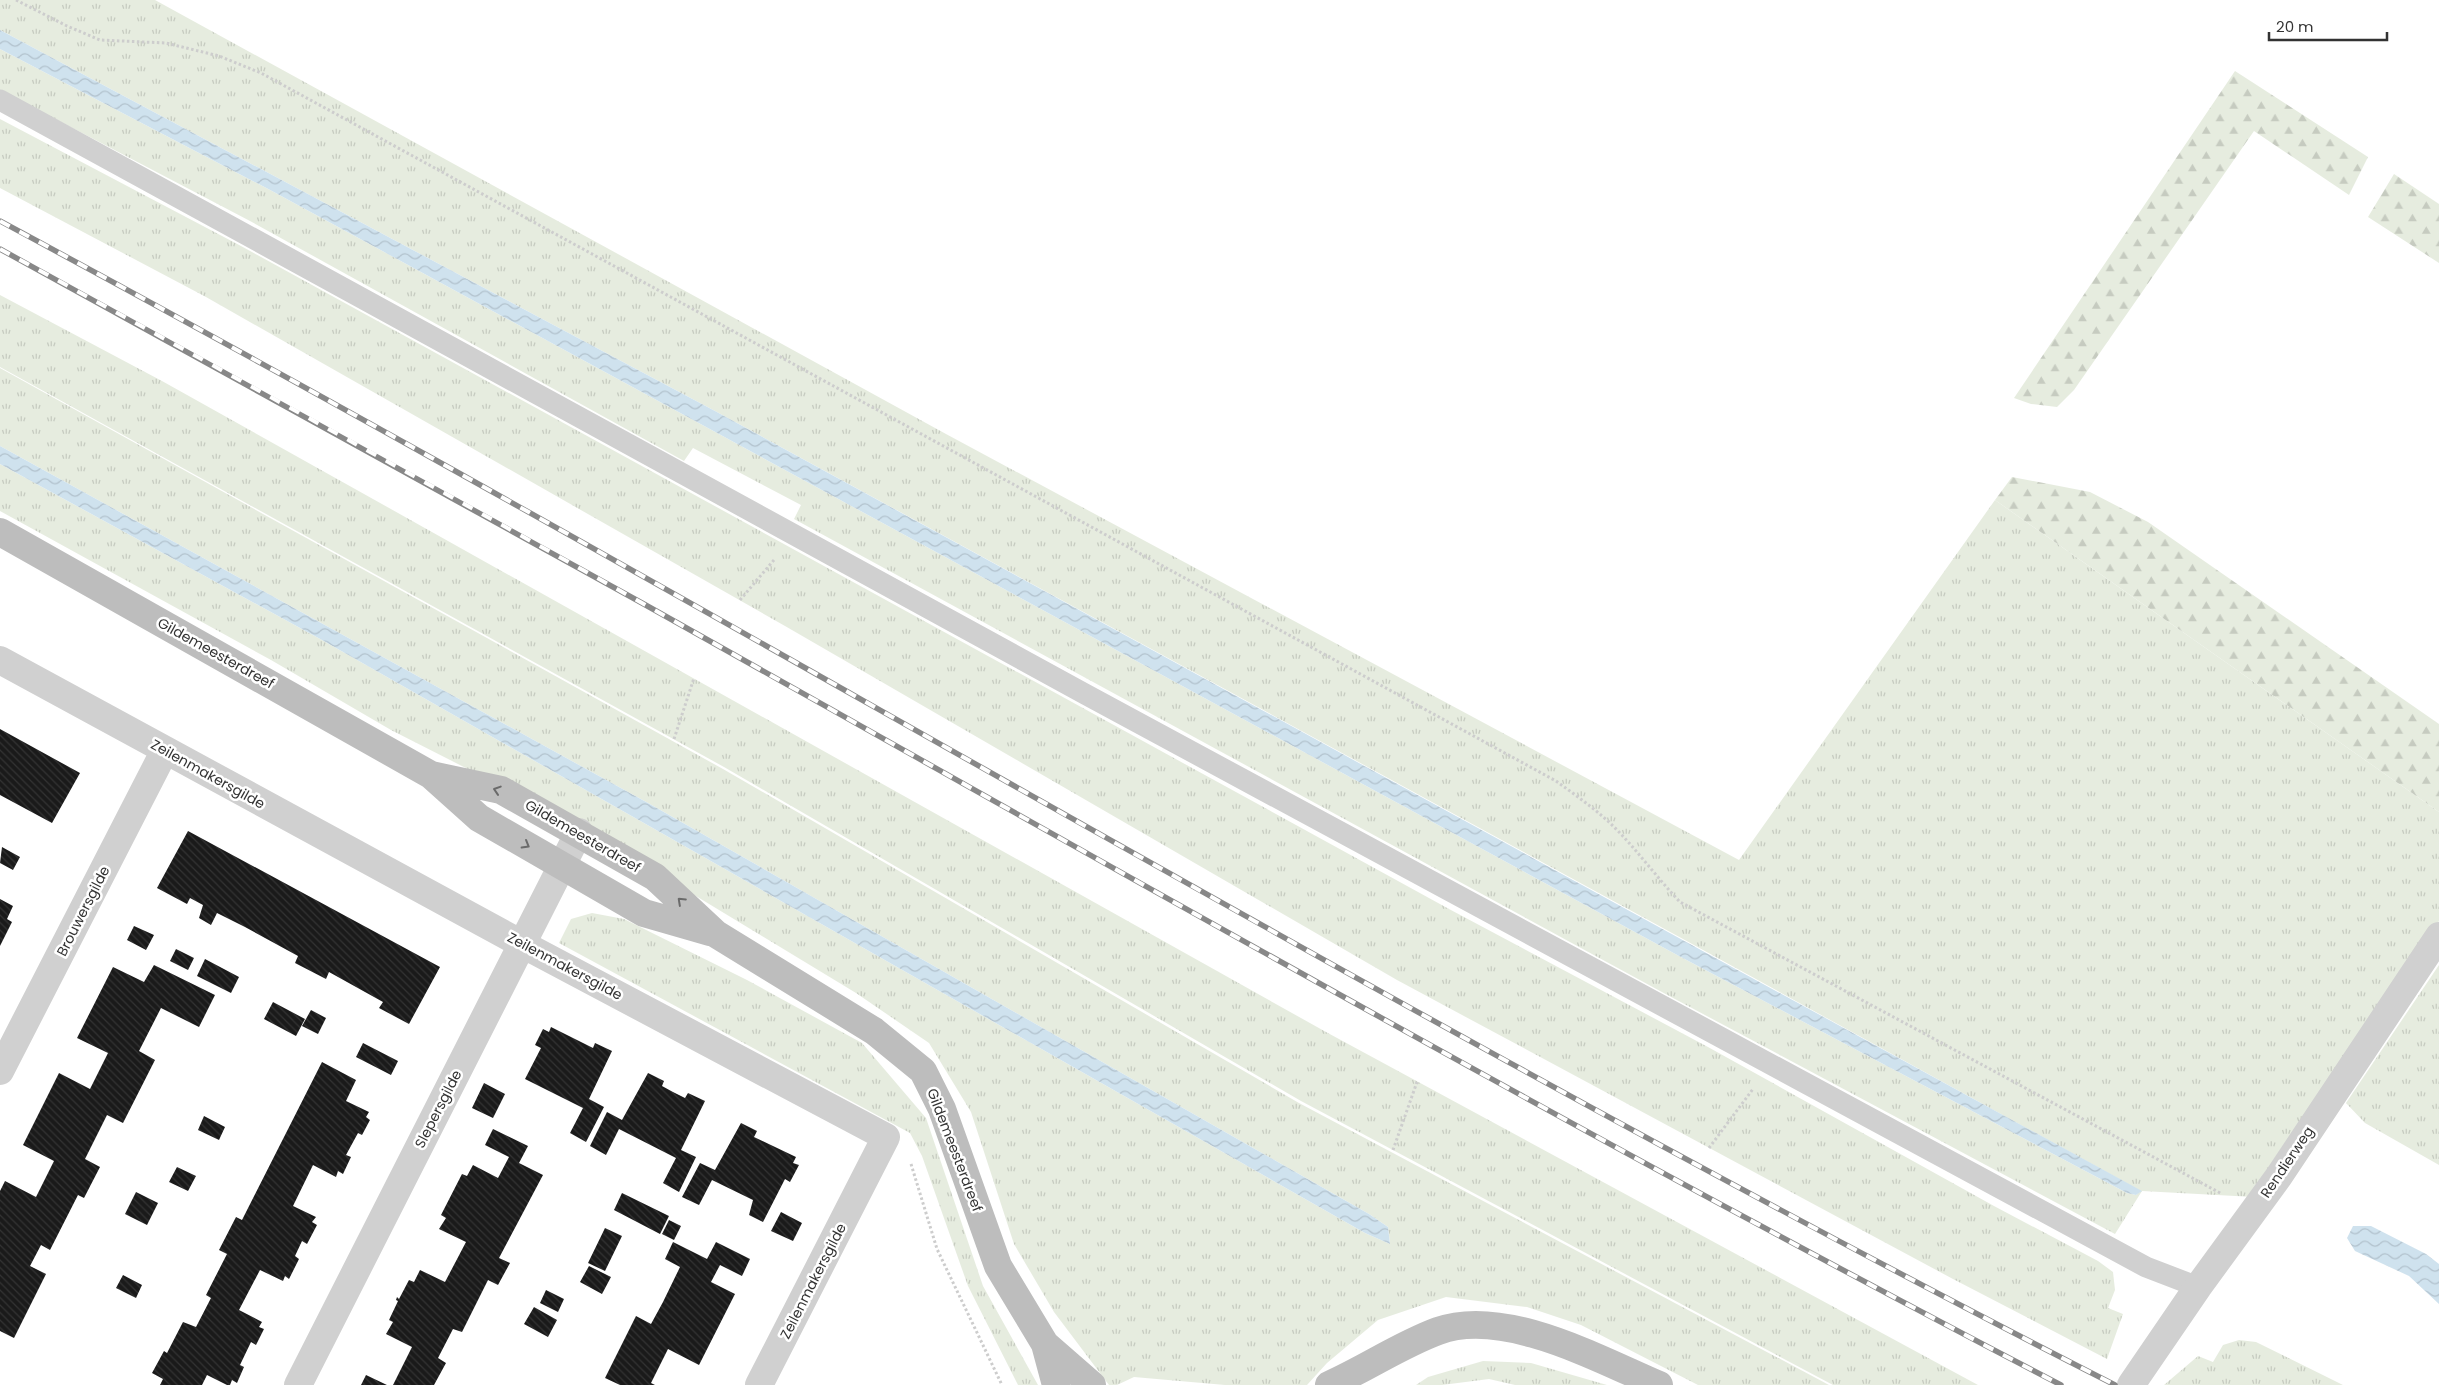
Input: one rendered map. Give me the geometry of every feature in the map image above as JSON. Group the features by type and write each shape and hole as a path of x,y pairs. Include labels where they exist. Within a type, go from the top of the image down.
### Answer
{"street":[{"name":"Gildemeesterdreef","path":"0,532 431,774 479,818 644,913 716,934"},
{"name":"Zeilenmakersgilde","path":"0,660 522,944 886,1137 759,1385"},
{"name":"Brouwersgilde","path":"0,1071 166,750"},
{"name":"Gildemeesterdreef","path":"431,774 501,790 579,832 655,877 716,934 874,1031 923,1071 942,1109 998,1266 1045,1344 1056,1385"},
{"name":"Slepersgilde","path":"298,1385 579,832"},
{"name":"Rendierweg","path":"2131,1385 2198,1287 2253,1212 2439,936"},
{"path":"1329,1385 1353,1379 1396,1349 1440,1330 1484,1324 1551,1338 1659,1385"},
{"name":"Gildemeesterdreef","path":"1045,1344 1092,1385"}],"lane":[{"path":"0,100 1085,694 1796,1078 2146,1267 2198,1287"}],"path":[{"path":"16,0 67,26 100,40 166,43 219,56 261,73 1556,781 1592,806 1620,832 1680,902 2253,1212"},
{"path":"740,600 776,558"},
{"path":"674,739 694,678"},
{"path":"1393,1150 1416,1082"},
{"path":"1709,1148 1757,1085"},
{"path":"886,1137 909,1159 937,1249 1002,1385"}],"green space":[{"path":"0,0 155,0 946,434 1739,860 1995,500 2439,812 2439,921 2254,1197 2142,1191 2115,1234 1660,991 794,519 801,505 693,448 684,461 250,221 0,90 0,49 272,191 1679,956 2127,1193 2136,1195 2141,1191 715,411 0,30"},
{"path":"2235,71 2368,157 2349,195 2254,131 2074,390 2057,407 2031,404 2014,398"},
{"path":"0,119 241,246 1449,909 1708,1047 1994,1206 2098,1261 2113,1272 2115,1290 2108,1308 2123,1314 2107,1359 1953,1279 1397,980 785,626 206,297 0,188"},
{"path":"2394,174 2439,204 2439,263 2368,217"},
{"path":"0,295 162,381 1326,1032 1978,1385 1833,1385 1301,1101 724,767 0,367"},
{"path":"0,368 723,769 1299,1103 1829,1385 1698,1385 1581,1325 1527,1307 1446,1297 1378,1320 1327,1363 1307,1385 1225,1385 1134,1377 1117,1385 1109,1385 1054,1312 1014,1244 971,1112 929,1043 856,993 582,827 391,730 271,660 0,511 0,464 322,640 1365,1233 1390,1244 1388,1227 1369,1214 648,803 0,446"},
{"path":"2012,477 2090,492 2148,522 2439,724 2439,812 1995,500"},
{"path":"592,913 624,919 747,980 862,1043 926,1118 983,1286 1038,1385 1018,1385 968,1286 922,1156 910,1133 559,943 571,919"},
{"path":"2439,965 2439,1165 2365,1123 2346,1103"},
{"path":"2239,1340 2256,1342 2343,1385 2164,1385 2198,1356 2213,1362 2223,1345"},
{"path":"1483,1361 1531,1363 1607,1385 1515,1385 1489,1379 1442,1385 1416,1385 1428,1377"}],"water":[{"path":"0,30 715,411 2142,1191 2136,1195 2127,1193 1679,956 272,191 0,49"},
{"path":"0,446 648,803 1369,1214 1388,1227 1390,1244 1365,1233 322,640 0,464"},
{"path":"2353,1226 2371,1226 2426,1254 2439,1264 2439,1304 2409,1276 2355,1251 2347,1238"}],"building":[{"path":"0,729 80,773 52,823 0,795"},
{"path":"188,831 440,967 409,1024 379,1008 383,1002 329,972 326,979 295,963 298,956 217,913 211,925 199,918 203,905 190,898 187,904 157,888"},
{"path":"2,847 20,857 13,870 0,863"},
{"path":"0,899 13,906 7,919 12,922 0,946"},
{"path":"134,926 154,935 146,950 127,940"},
{"path":"176,949 194,958 188,970 170,961"},
{"path":"205,959 239,977 231,993 197,976"},
{"path":"154,965 215,995 199,1027 161,1008 139,1051 155,1060 123,1123 107,1115 85,1159 100,1167 84,1198 78,1195 50,1250 41,1245 30,1266 46,1274 14,1338 0,1331 0,1191 5,1181 36,1197 54,1161 23,1145 59,1073 90,1089 108,1053 77,1038 113,967 144,982"},
{"path":"273,1002 305,1019 296,1036 264,1019"},
{"path":"311,1010 326,1018 318,1034 302,1026"},
{"path":"551,1027 593,1048 595,1043 612,1051 589,1099 604,1107 586,1142 570,1133 583,1108 525,1079 541,1048 535,1045 543,1029 549,1032"},
{"path":"363,1043 398,1061 391,1075 356,1057"},
{"path":"322,1062 356,1080 346,1101 369,1112 366,1117 370,1120 362,1135 358,1133 346,1155 351,1157 343,1174 338,1171 336,1177 313,1165 293,1206 316,1217 312,1222 317,1225 307,1244 302,1241 295,1256 299,1259 289,1279 285,1276 283,1281 260,1270 239,1310 262,1322 259,1327 264,1329 256,1345 251,1342 240,1365 244,1367 237,1383 232,1380 230,1385 227,1385 207,1375 202,1385 160,1385 163,1379 152,1373 164,1351 167,1353 183,1322 196,1327 211,1298 206,1295 227,1254 219,1250 236,1217 242,1220"},
{"path":"648,1073 664,1081 662,1086 685,1098 688,1093 705,1101 681,1150 696,1157 679,1192 663,1183 676,1158 619,1129 606,1155 590,1146 607,1112 622,1120"},
{"path":"484,1083 505,1094 493,1118 472,1108"},
{"path":"204,1116 225,1127 219,1140 198,1130"},
{"path":"741,1123 757,1131 754,1137 796,1157 793,1163 799,1165 790,1182 785,1179 763,1222 749,1215 753,1200 712,1180 699,1205 682,1197 700,1163 715,1170"},
{"path":"493,1129 528,1146 519,1163 543,1175 499,1258 510,1263 498,1285 488,1280 462,1332 453,1329 438,1358 446,1363 434,1385 393,1385 412,1347 386,1334 393,1322 389,1320 398,1301 396,1300 397,1297 399,1299 409,1280 414,1282 420,1270 445,1282 466,1242 439,1229 446,1218 441,1215 462,1174 467,1176 473,1165 498,1178 509,1157 485,1145"},
{"path":"177,1167 196,1176 188,1191 169,1182"},
{"path":"136,1192 158,1203 147,1225 125,1214"},
{"path":"622,1193 669,1216 660,1234 614,1210"},
{"path":"781,1212 802,1223 793,1241 771,1231"},
{"path":"669,1220 681,1226 674,1240 662,1234"},
{"path":"605,1228 622,1236 605,1271 588,1263"},
{"path":"673,1242 707,1259 716,1242 750,1259 742,1276 720,1265 711,1282 735,1294 699,1365 668,1349 651,1383 655,1385 620,1385 605,1378 636,1316 651,1324 663,1302 680,1267 665,1259"},
{"path":"589,1266 611,1277 602,1294 580,1282"},
{"path":"123,1275 142,1285 136,1298 116,1288"},
{"path":"546,1290 564,1299 558,1312 540,1303"},
{"path":"534,1307 557,1320 548,1337 524,1324"},
{"path":"366,1375 387,1385 361,1385"}],"railway":[{"path":"0,221 265,365 529,512 1054,809 1582,1102 1847,1246 2115,1385"},
{"path":"0,249 562,558 1348,1000 1703,1195 2061,1385"}]}
